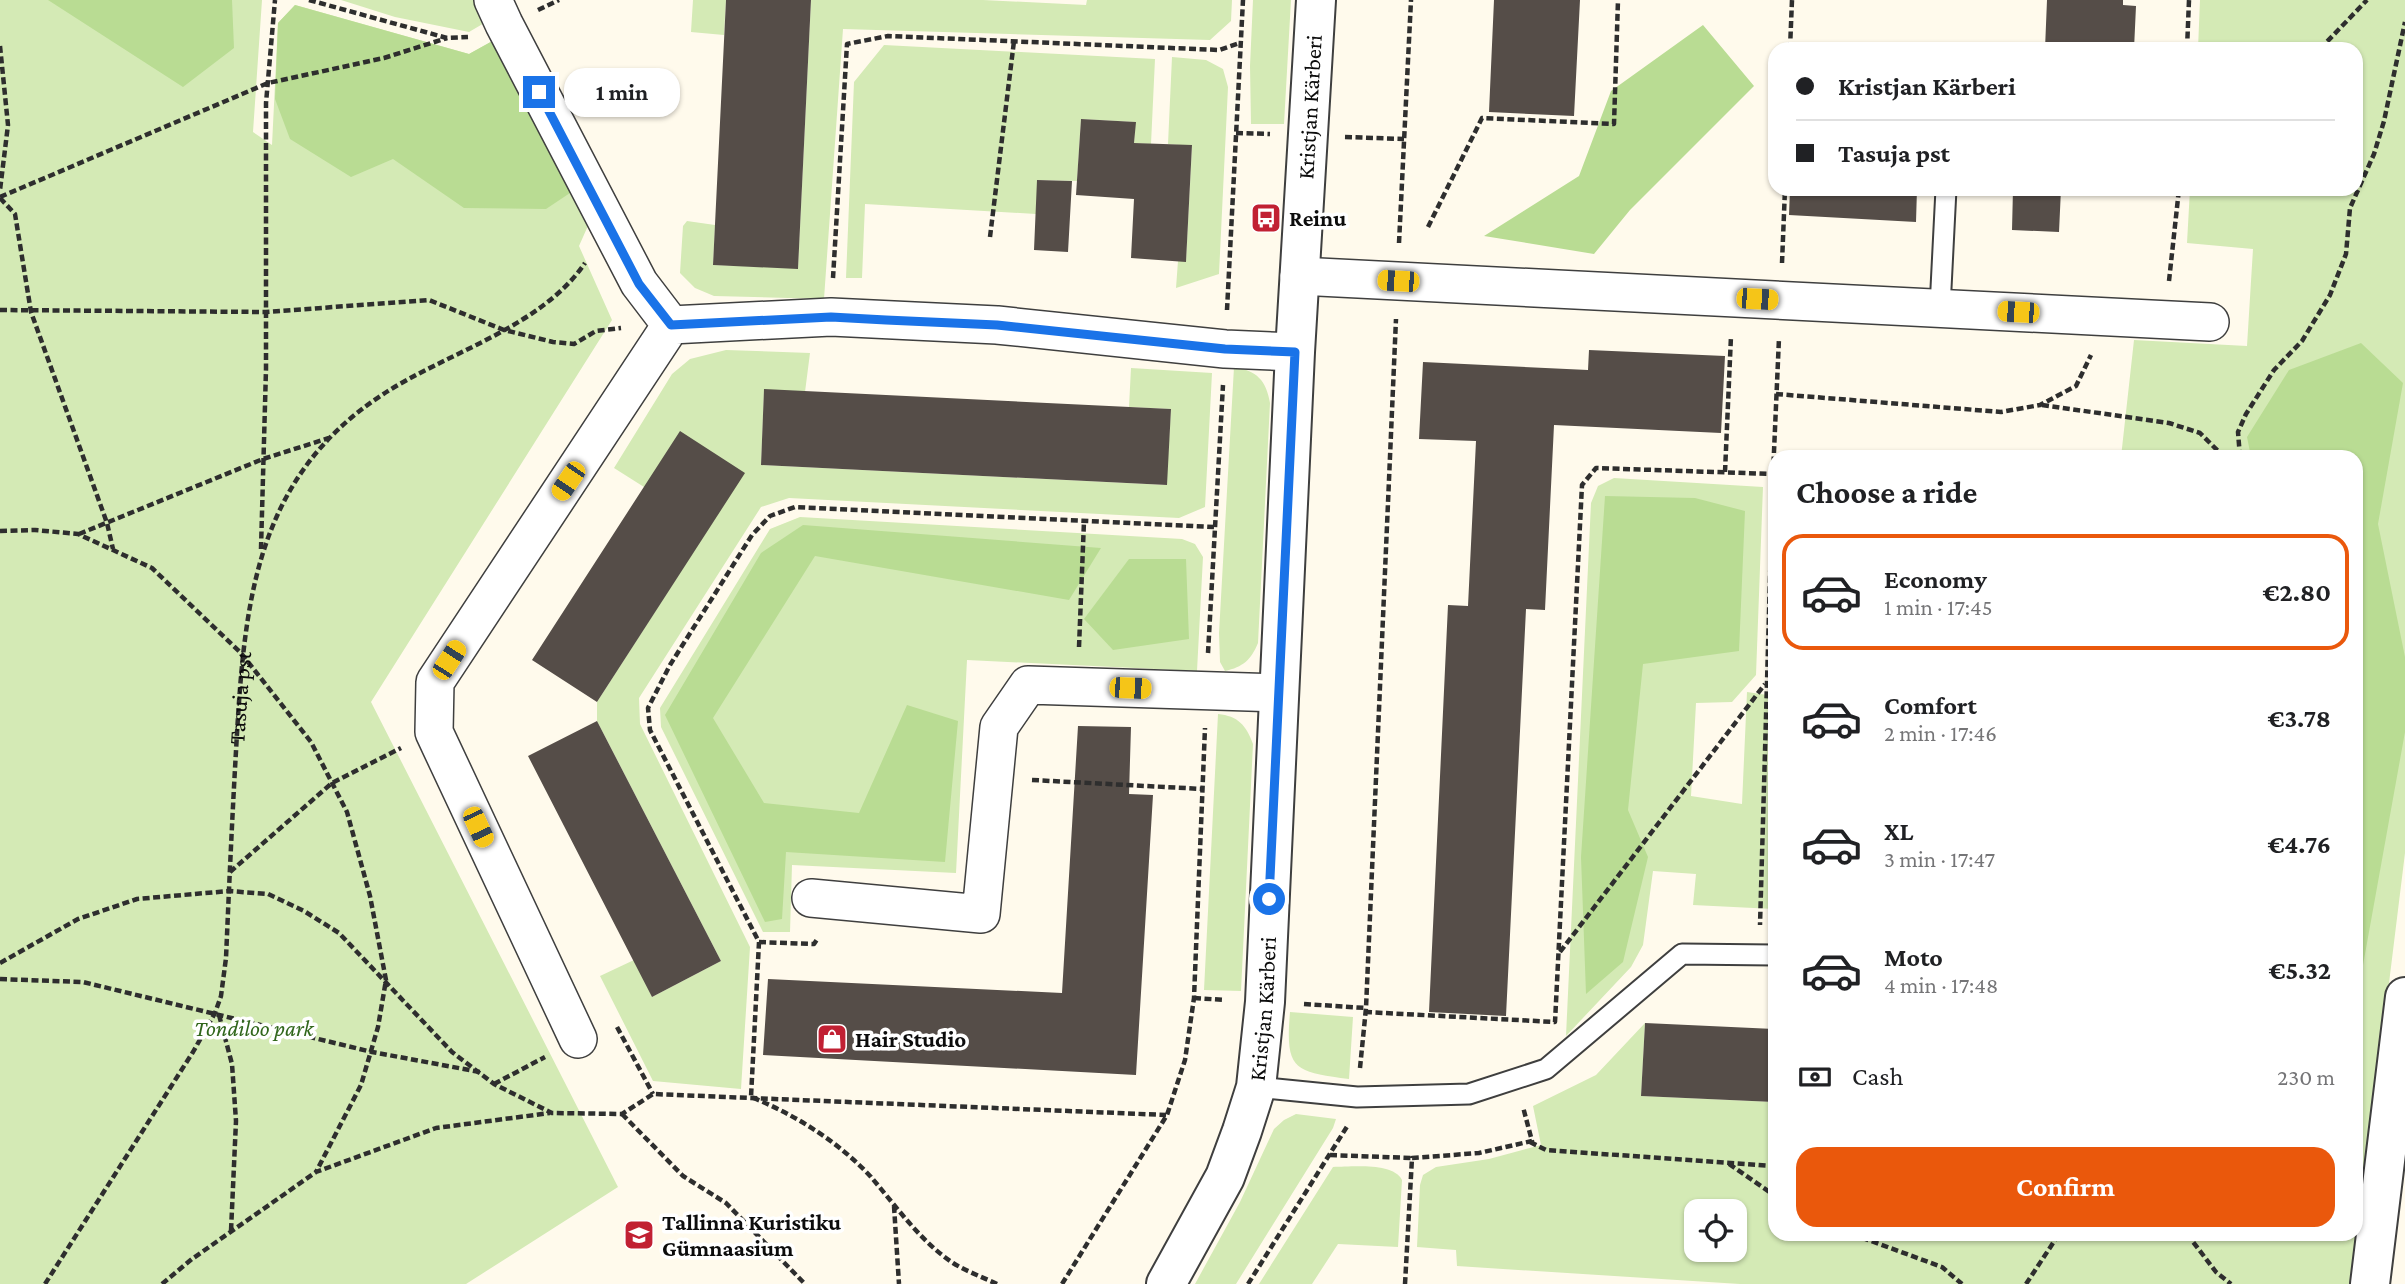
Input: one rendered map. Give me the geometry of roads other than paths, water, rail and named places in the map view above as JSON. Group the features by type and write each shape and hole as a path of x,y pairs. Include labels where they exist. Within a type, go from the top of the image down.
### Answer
{"street":[{"name":"Kristjan Kärberi","path":"1166,1284 1225,1177 1256,1087 1265,1002 1295,352 1316,0"},
{"path":"499,12 639,284 671,325"},
{"path":"1299,276 2210,322"},
{"path":"671,325 831,317 997,325 1225,349 1295,352"},
{"path":"578,1039 434,732 435,682 671,325"},
{"path":"811,898 981,914 999,727 1028,685 1279,693"},
{"path":"2370,1284 2405,997"}],"lane":[{"path":"1940,308 1946,196"},
{"path":"1256,1087 1357,1097 1469,1094 1546,1069 1682,954 1767,955"}],"place":[{"name":"Reinu","path":"1266,218"},
{"name":"Hair Studio","path":"832,1039"},
{"name":"Tallinna Kuristiku Gümnaasium","path":"639,1235"}],"park label":[{"name":"Tondiloo park","path":"254,1028"}]}
